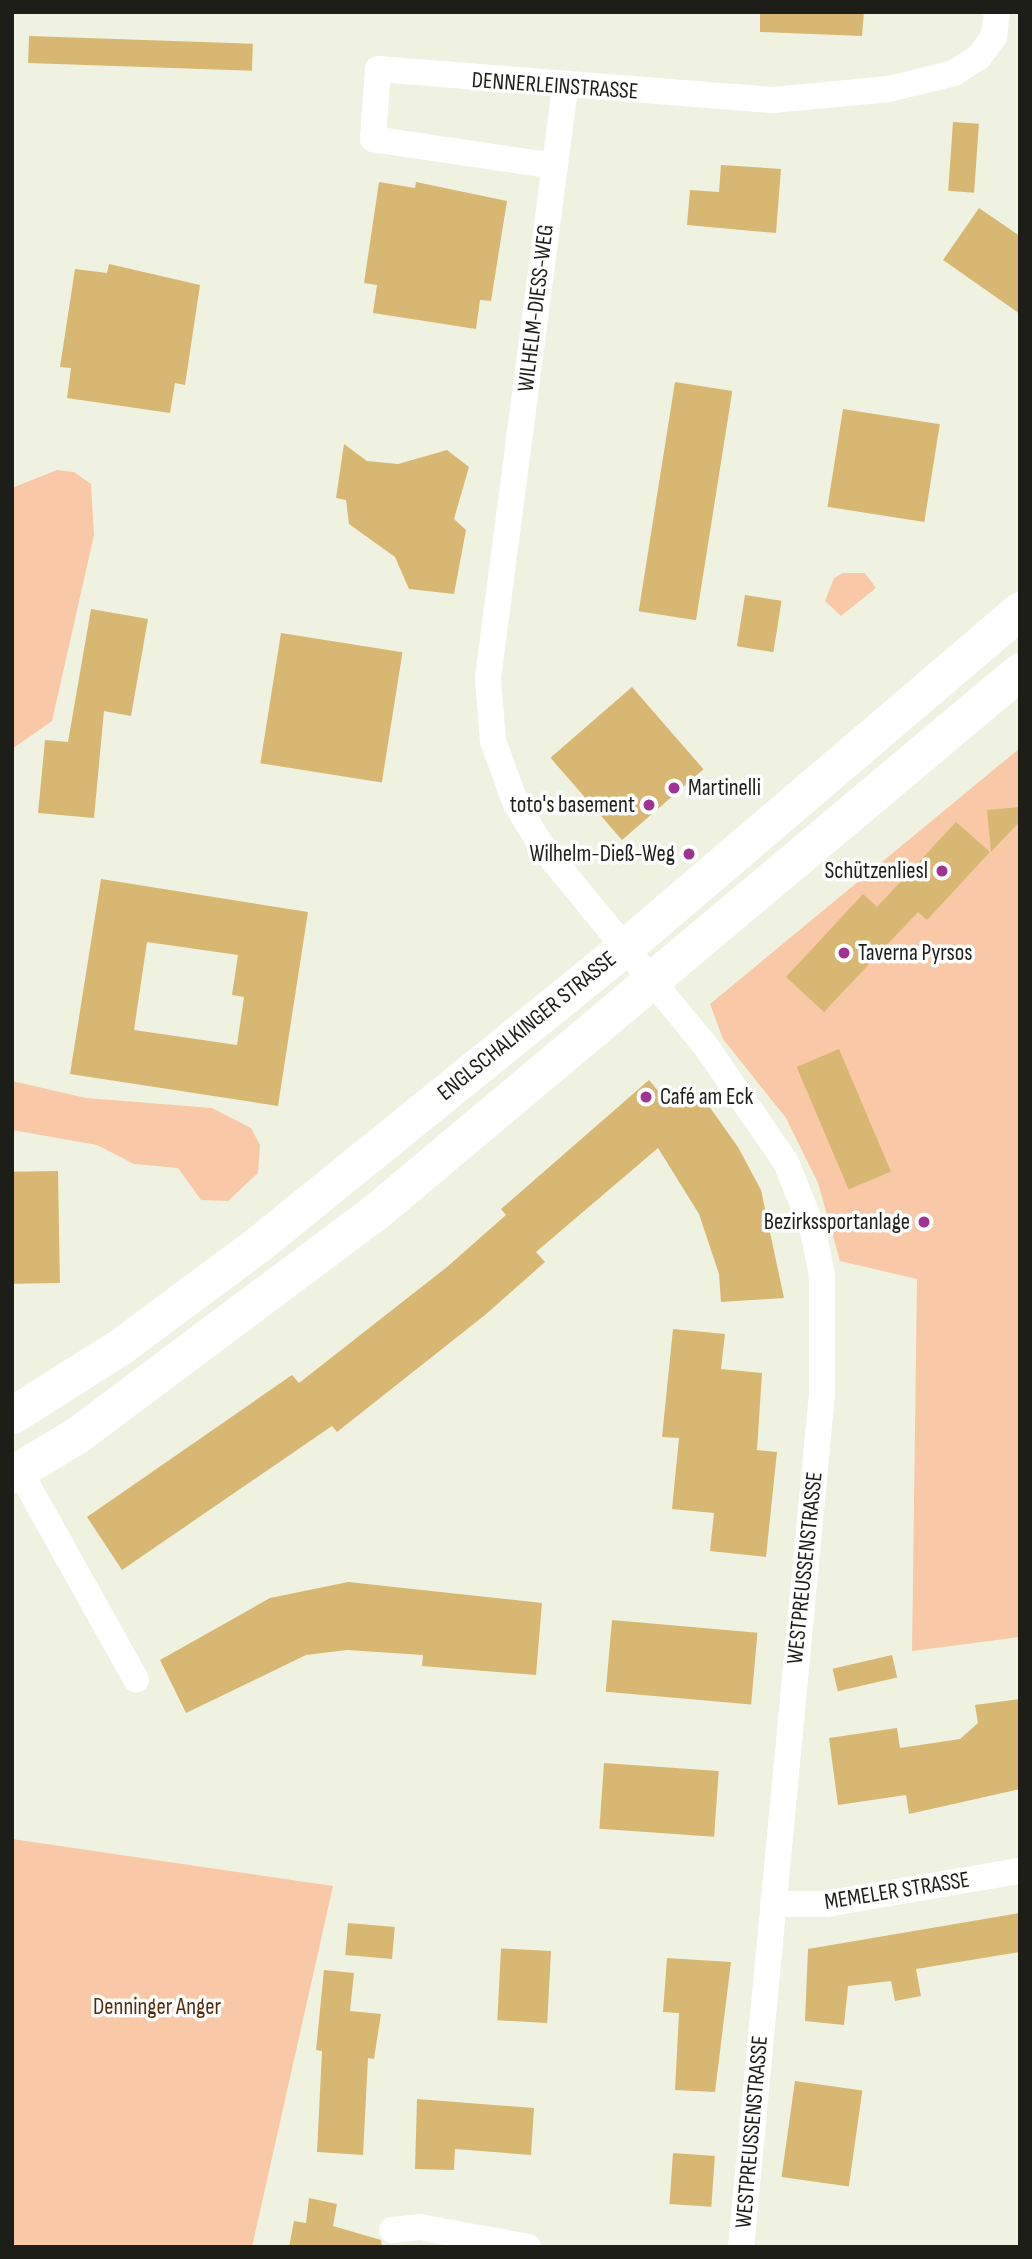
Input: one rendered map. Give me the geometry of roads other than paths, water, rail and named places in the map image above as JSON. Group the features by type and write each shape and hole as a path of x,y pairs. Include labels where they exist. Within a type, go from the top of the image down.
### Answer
{"main road":[{"name":"ENGLSCHALKINGER STRASSE","path":"12,1415 121,1346 257,1245 624,947 1020,610"},
{"name":"ENGLSCHALKINGER STRASSE","path":"16,1472 266,1298 1020,671"}],"street":[{"name":"DENNERLEINSTRASSE","path":"555,166 373,139 378,69 565,88 774,100 928,83 979,57 994,36 997,12"},
{"name":"WILHELM-DIESS-WEG","path":"565,88 487,710 516,804 624,947"},
{"name":"WESTPREUSSENSTRASSE","path":"624,947 786,1162 813,1230 822,1276 822,1394 741,2247"},
{"path":"16,1472 136,1679"},
{"name":"MEMELER STRASSE","path":"773,1904 826,1904 1020,1871"},
{"path":"392,2230 420,2227 528,2247"}],"place":[{"name":"Martinelli","path":"674,788"},
{"name":"toto's basement","path":"649,805"},
{"name":"Wilhelm-Dieß-Weg","path":"689,854"},
{"name":"Schützenliesl","path":"942,871"},
{"name":"Taverna Pyrsos","path":"844,953"},
{"name":"Café am Eck","path":"646,1097"},
{"name":"Bezirkssportanlage","path":"924,1222"}],"park label":[{"name":"Denninger Anger","path":"157,2007"}]}
